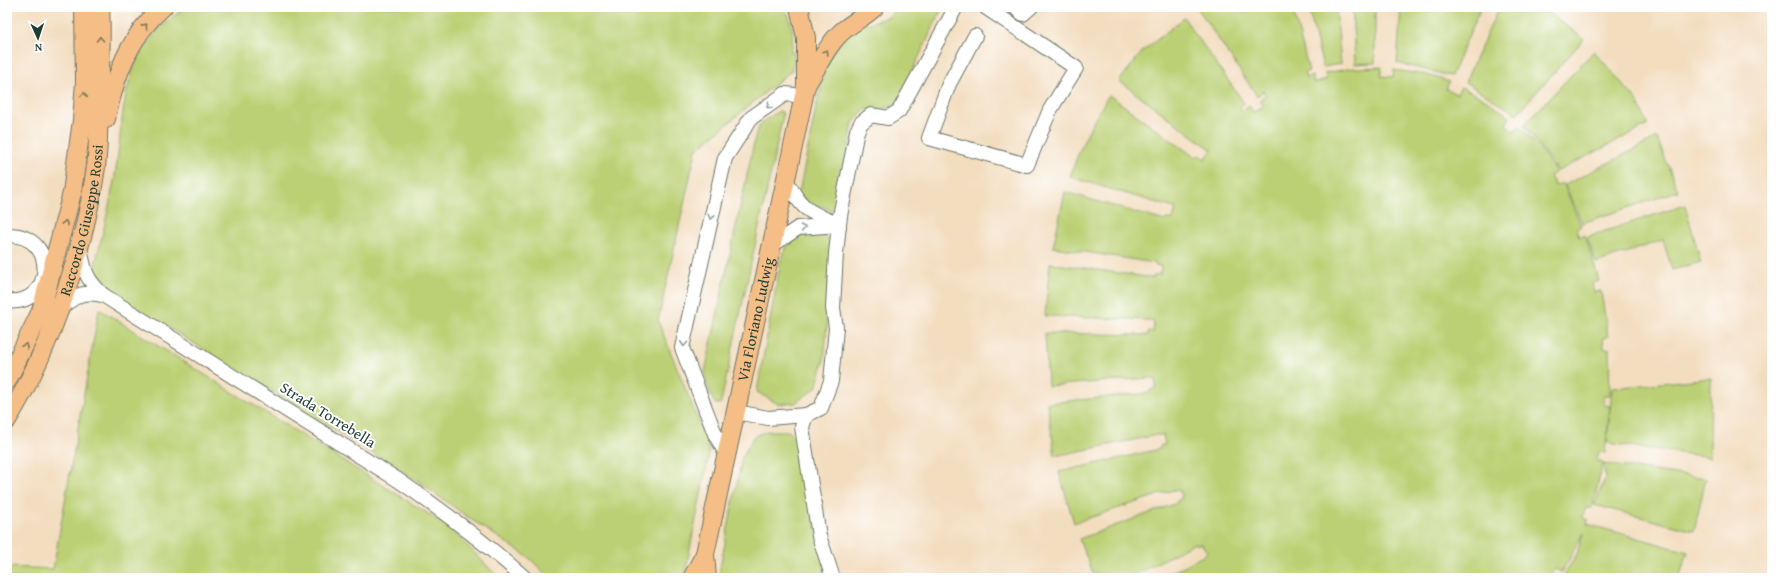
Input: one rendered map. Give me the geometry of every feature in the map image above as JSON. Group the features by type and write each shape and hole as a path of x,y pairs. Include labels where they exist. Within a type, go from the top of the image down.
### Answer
{"main road":[{"path":"7,381 50,310 57,254 72,193 82,120 85,67 84,7"},
{"name":"Raccordo Giuseppe Rossi","path":"7,420 29,379 50,310 80,245 96,167 101,60 100,7"},
{"path":"96,167 119,69 126,52 163,7"},
{"path":"800,7 806,38 805,91"},
{"path":"805,91 832,43 845,30 864,17 875,7"},
{"name":"Via Floriano Ludwig","path":"706,554 805,91"},
{"path":"50,310 44,277 57,254"},
{"path":"692,578 706,554"},
{"path":"706,554 707,578"}],"street":[{"path":"736,412 768,418 806,415 821,408 832,381 836,328 833,308 839,225 857,131 861,123 871,115 888,118 899,111 956,7"},
{"path":"975,36 949,84 929,138 1027,165 1050,110 1076,68 985,7"},
{"path":"1015,7 1023,14 1031,7"},
{"path":"727,455 715,434 682,348 725,158 751,118 785,94 805,91"},
{"path":"786,180 796,199 803,207 814,214 839,225"},
{"path":"771,246 798,228 839,225"},
{"path":"7,235 16,235 26,238 35,244 43,257 44,277 38,290 30,296 20,300 7,301"},
{"path":"80,245 84,269 88,280 103,295"},
{"path":"50,310 79,294 87,292 103,295"},
{"name":"Strada Torrebella","path":"103,295 398,480 472,534 525,578"},
{"path":"806,415 802,427 819,536 833,578"}],"green space":[{"path":"186,7 784,7 792,29 791,52 795,53 792,70 696,150 658,321 707,442 709,455 684,578 550,578 528,557 469,518 415,479 99,285 92,277 113,189 124,103 129,82 137,62 148,43 164,25"},
{"path":"900,7 943,7 895,106 878,110 865,110 853,123 837,212 805,201 799,193 820,88 829,58 845,37 863,25 888,17"},
{"path":"1201,7 1292,7 1309,71 1304,73 1306,78 1312,76 1314,83 1326,80 1325,73 1353,68 1382,67 1381,76 1393,77 1394,70 1428,75 1449,82 1446,89 1457,94 1461,87 1485,99 1510,117 1506,124 1513,131 1520,126 1540,149 1556,172 1550,176 1555,186 1563,183 1581,226 1576,229 1579,237 1585,235 1599,281 1592,283 1594,292 1601,291 1608,337 1603,338 1604,349 1609,348 1610,395 1604,396 1604,405 1610,406 1605,453 1599,452 1597,460 1603,463 1592,508 1586,508 1582,517 1588,520 1587,524 1688,552 1679,578 1570,578 1564,574 1577,554 1583,533 1561,572 1555,569 1547,578 1161,578 1203,556 1207,552 1201,543 1197,545 1195,543 1128,578 1095,578 1079,539 1177,503 1177,501 1182,498 1179,490 1173,490 1074,523 1059,472 1160,449 1160,446 1165,444 1163,435 1055,456 1047,403 1150,393 1150,390 1156,388 1155,378 1048,386 1045,333 1148,335 1148,332 1153,332 1154,322 1148,320 1045,316 1050,263 1153,278 1154,275 1160,274 1161,266 1155,265 1155,263 1053,247 1065,192 1165,221 1166,219 1173,219 1176,209 1070,177 1087,134 1109,95 1196,158 1199,155 1205,159 1212,150 1119,81 1143,51 1184,18 1244,103 1240,107 1243,110 1249,106 1253,112 1263,106 1260,99 1266,95 1263,91 1257,96 1198,9"},
{"path":"1308,7 1336,7 1341,64 1323,67"},
{"path":"1352,7 1375,7 1375,63 1355,64"},
{"path":"1401,7 1481,7 1451,76 1397,63"},
{"path":"1499,7 1541,7 1584,39 1517,114 1465,82"},
{"path":"1594,51 1637,101 1648,125 1558,171 1524,125"},
{"path":"779,111 782,112 783,116 721,402 720,404 715,404 706,383 705,372 756,133 762,122"},
{"path":"1657,138 1678,191 1582,223 1565,185"},
{"path":"1685,205 1701,262 1672,270 1663,240 1596,263 1587,237"},
{"path":"817,234 828,239 832,245 824,360 816,388 795,403 778,404 757,392 781,259 794,238 802,235"},
{"path":"99,309 448,526 499,578 7,578 7,567 53,569"},
{"path":"1711,378 1710,457 1607,443 1612,388"},
{"path":"767,431 789,431 799,442 826,578 718,578 742,458 753,437"},
{"path":"1604,464 1706,478 1694,531 1594,505 1605,479"}]}
